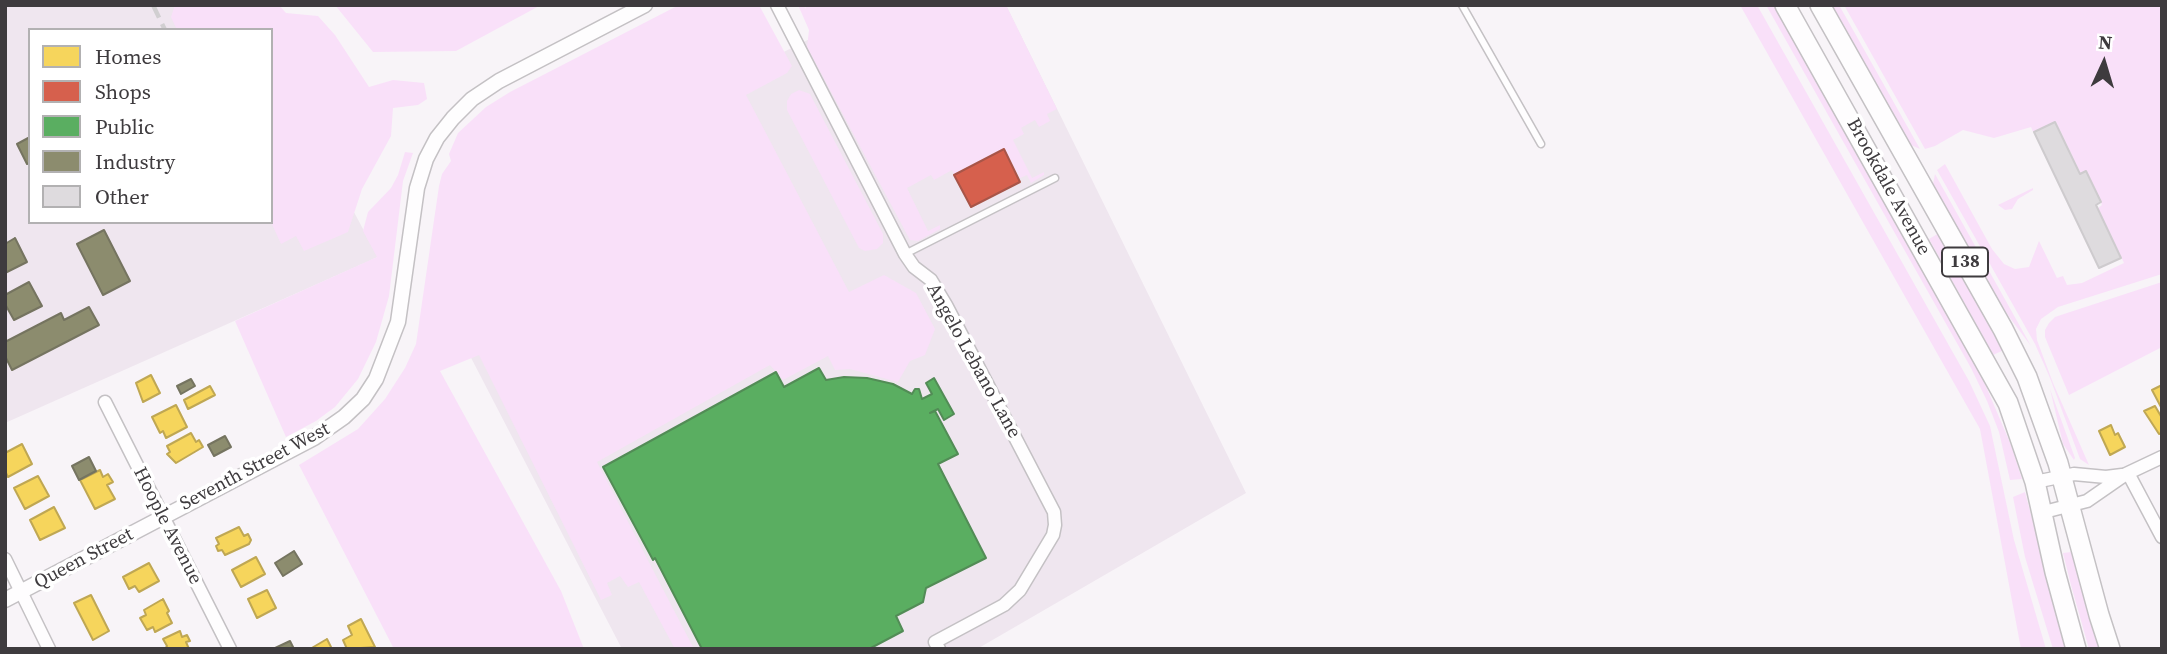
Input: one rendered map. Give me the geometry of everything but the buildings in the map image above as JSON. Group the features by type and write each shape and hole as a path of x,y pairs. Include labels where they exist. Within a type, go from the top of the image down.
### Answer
{"main road":[{"name":"Brookdale Avenue","path":"1786,5 2008,403 2044,512 2076,649"},
{"name":"Brookdale Avenue","path":"1820,5 2003,329 2026,377 2062,476 2110,649"}],"street":[{"name":"Seventh Street West","path":"163,517 314,438 344,417 363,399 383,366 398,322 417,188 426,159 437,138 472,99 499,81 645,5"},
{"name":"Angelo Lebano Lane","path":"777,5 905,254 914,267 931,280 946,305 1055,519 1053,535 1013,599 935,642 939,649"},
{"name":"Hoople Avenue","path":"105,402 230,649"},
{"path":"2044,512 2087,501 2127,474 2162,457"},
{"path":"2035,482 2062,476 2106,477 2127,474"},
{"path":"2127,474 2162,537"},
{"name":"Queen Street","path":"5,600 163,517"},
{"path":"5,559 49,649"}],"lane":[{"path":"1462,5 1541,144"},
{"path":"905,254 1055,178"}],"shaded area":[{"path":"5,5 244,5 256,28 28,28 28,224 273,224 273,61 378,257 5,423"},
{"path":"175,5 279,5 286,13 318,16 335,35 369,87 393,80 424,83 427,99 418,105 393,108 391,136 362,189 348,232 304,251 296,236 281,244 272,224 273,28 176,28 171,17"},
{"path":"335,5 541,5 456,51 373,52"},
{"path":"679,5 759,5 792,66 787,73 746,95 849,292 884,275 916,293 935,329 925,355 910,361 898,382 850,369 835,370 828,356 783,380 770,365 597,462 694,649 675,649 639,582 628,587 620,576 607,583 612,595 601,600 479,355 440,371 561,591 584,649 394,649 299,465 358,429 385,399 405,368 416,344 439,186 442,174 451,161 449,154 458,133 486,107 510,92"},
{"path":"798,5 803,5 806,9 805,5 1006,5 1057,109 1047,114 1050,121 1039,127 1035,120 1021,128 1024,134 1013,140 1032,178 1044,172 1044,175 1031,183 1027,175 1020,178 1004,149 954,174 952,170 934,180 931,175 907,188 928,231 940,225 940,229 918,241 910,240 807,47 809,30"},
{"path":"877,5 1006,5 1246,493 977,649 622,649 453,323 722,83"},
{"path":"1740,5 1757,5 1969,381 1990,426 2014,540 2046,649 2021,649 1980,429"},
{"path":"1766,5 1775,5 1973,356 2011,445 2022,479 2010,480 1999,432 1971,368"},
{"path":"1832,5 1839,5 1920,149 1911,145"},
{"path":"1844,5 2162,5 2162,274 2058,307 2041,319 2036,329 2037,340 2053,383 2089,465 2080,459 2035,344 1937,170 1945,164 1992,249 2004,264 2015,269 2029,267 2039,241 2057,278 2063,276 2067,285 2082,283 2124,263 2098,208 2102,205 2087,172 2081,174 2056,122 2033,132 2031,127 1994,138 1963,130 1925,149"},
{"path":"799,90 810,94 883,234 883,243 877,249 865,251 859,248 787,110 787,101 791,94"},
{"path":"405,152 413,153 403,181 389,296 376,342 358,379 335,407 286,437 235,321 377,257 363,231 368,212 391,188"},
{"path":"1935,174 2031,346 2001,306 1933,184"},
{"path":"2033,188 2018,199 2012,209 2005,210 1998,205"},
{"path":"1939,233 2004,350 1993,355 1929,239"},
{"path":"2162,282 2162,347 2069,395 2045,337 2049,323 2055,317"},
{"path":"2050,389 2075,458 2074,460 2063,444"},
{"path":"2025,492 2068,649 2053,649 2025,557 2013,497"},
{"path":"2071,552 2099,649 2089,649 2063,553"}],"railway":[{"path":"153,5 164,28"}]}
